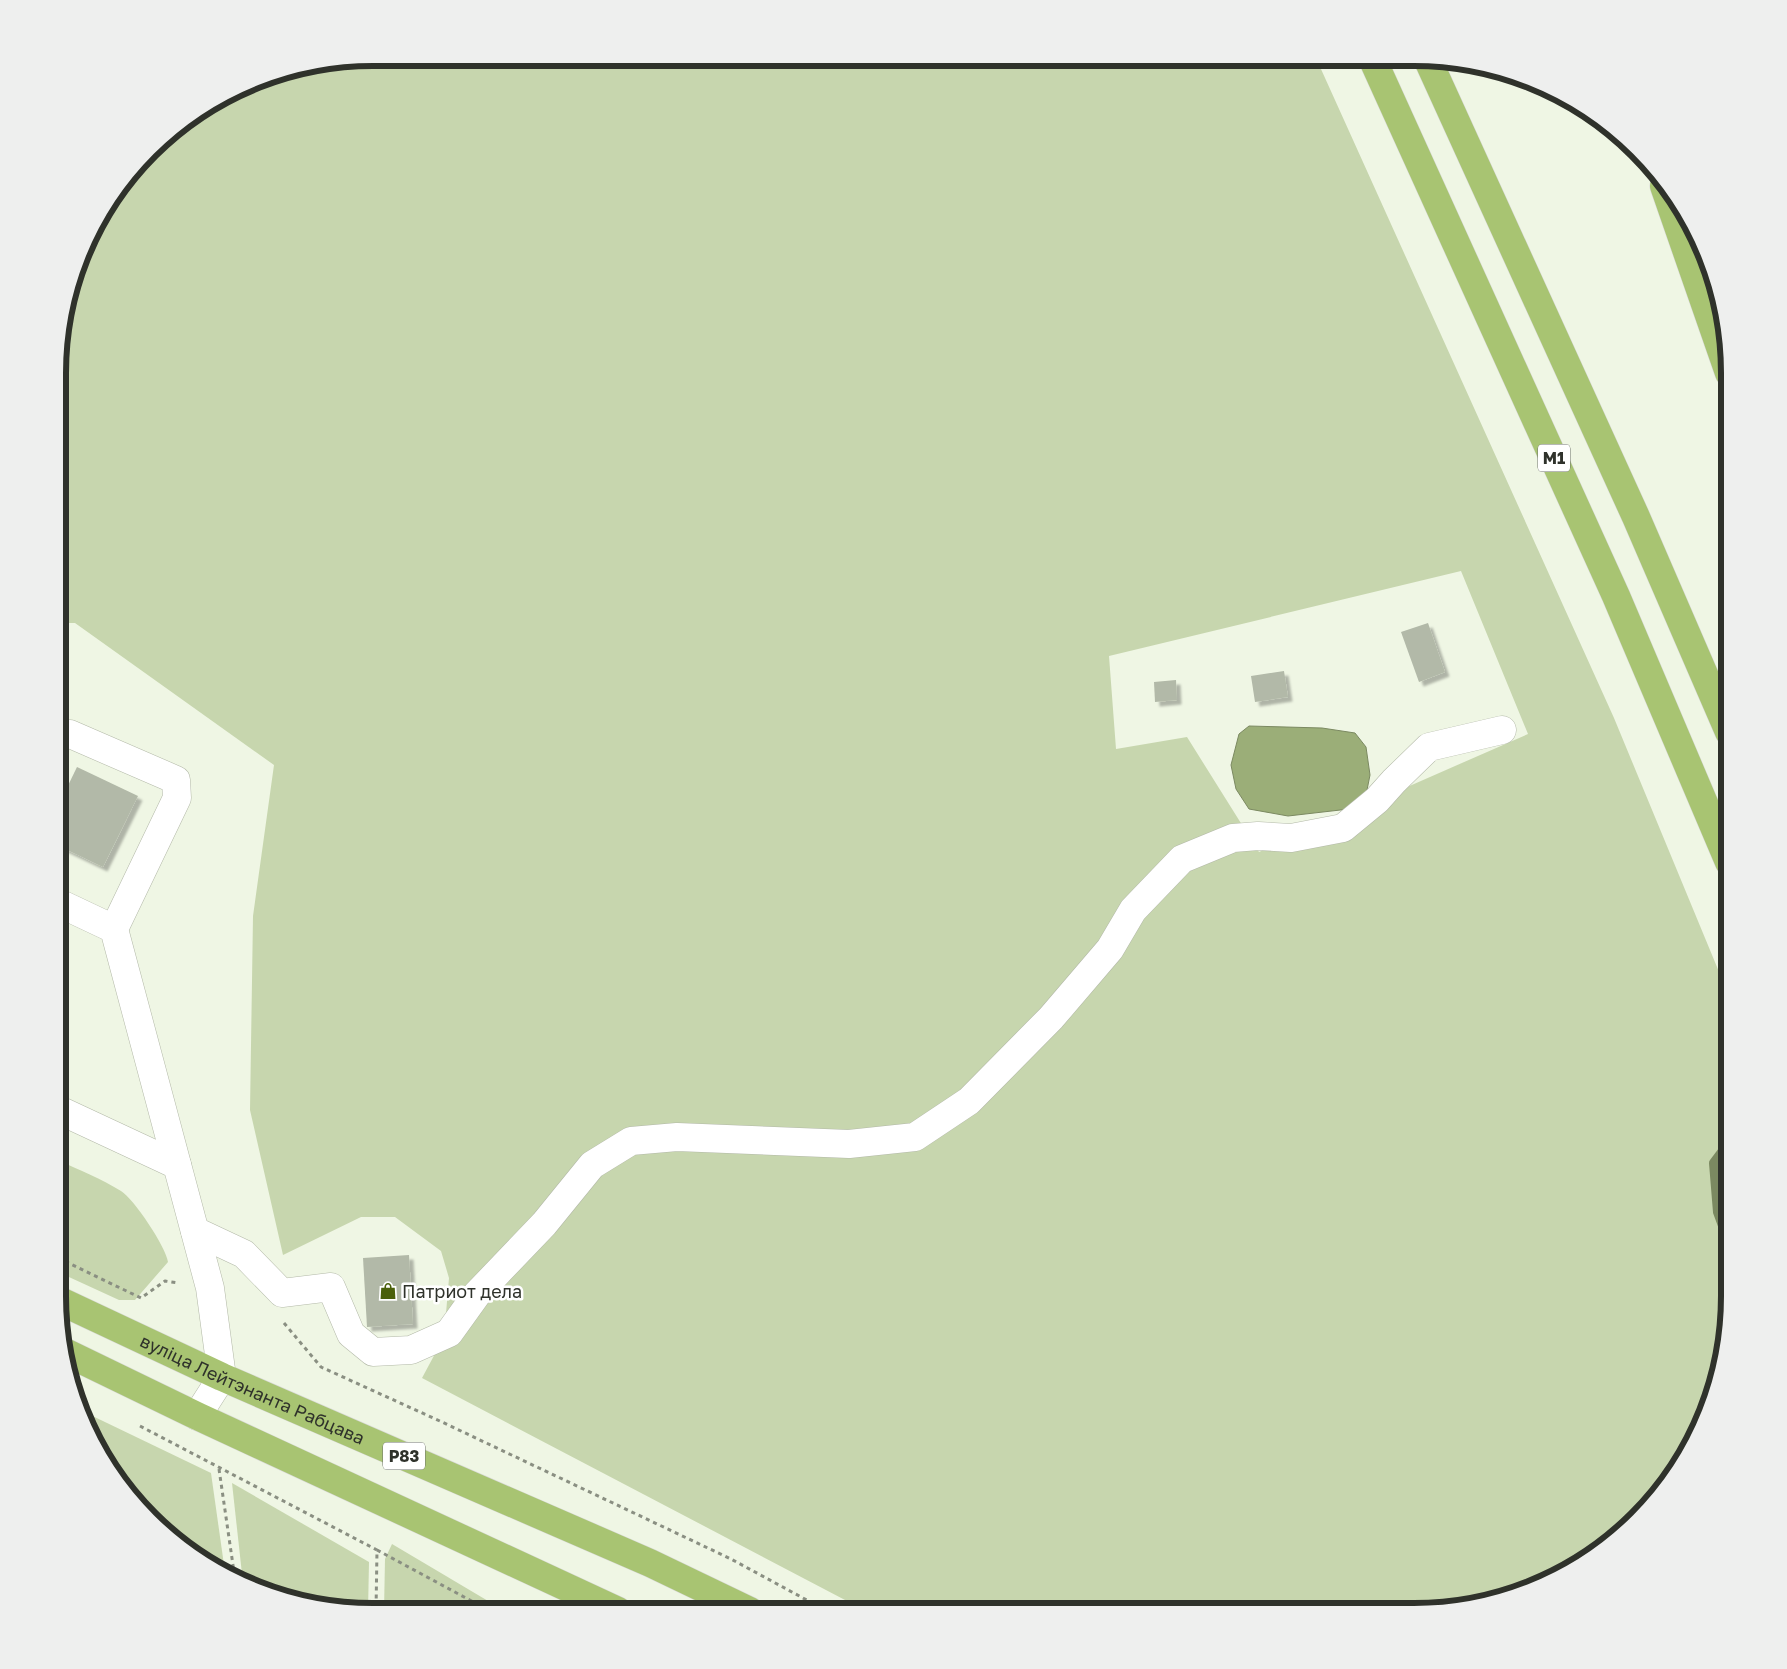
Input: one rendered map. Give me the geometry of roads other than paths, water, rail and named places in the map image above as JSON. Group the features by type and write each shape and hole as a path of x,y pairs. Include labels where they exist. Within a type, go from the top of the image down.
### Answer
{"highway":[{"name":"М1","path":"1376,66 1612,587 1721,843"},
{"path":"1431,67 1636,517 1721,714"},
{"path":"1671,206 1719,345"},
{"name":"вуліца Лейтэнанта Рабцава","path":"66,1304 222,1378 650,1563 733,1603"},
{"path":"72,1355 197,1416 601,1603"}],"lane":[{"path":"195,1231 244,1254 282,1293 331,1287 351,1334 373,1352 411,1350 449,1333 477,1294 544,1224 592,1165 631,1141 677,1137 849,1144 915,1136 969,1100 1051,1018 1110,949 1133,910 1182,859 1233,838 1258,836 1292,838 1343,828 1377,800 1429,747 1502,730"},
{"path":"66,734 70,734 176,780 177,798 114,929 210,1288 222,1378 197,1416"},
{"path":"66,906 114,929"},
{"path":"66,1113 177,1165"}],"waterway":[{"path":"1721,1154 1714,1163 1718,1212 1721,1220"}],"place":[{"name":"Патриот дела","path":"388,1291"}]}
